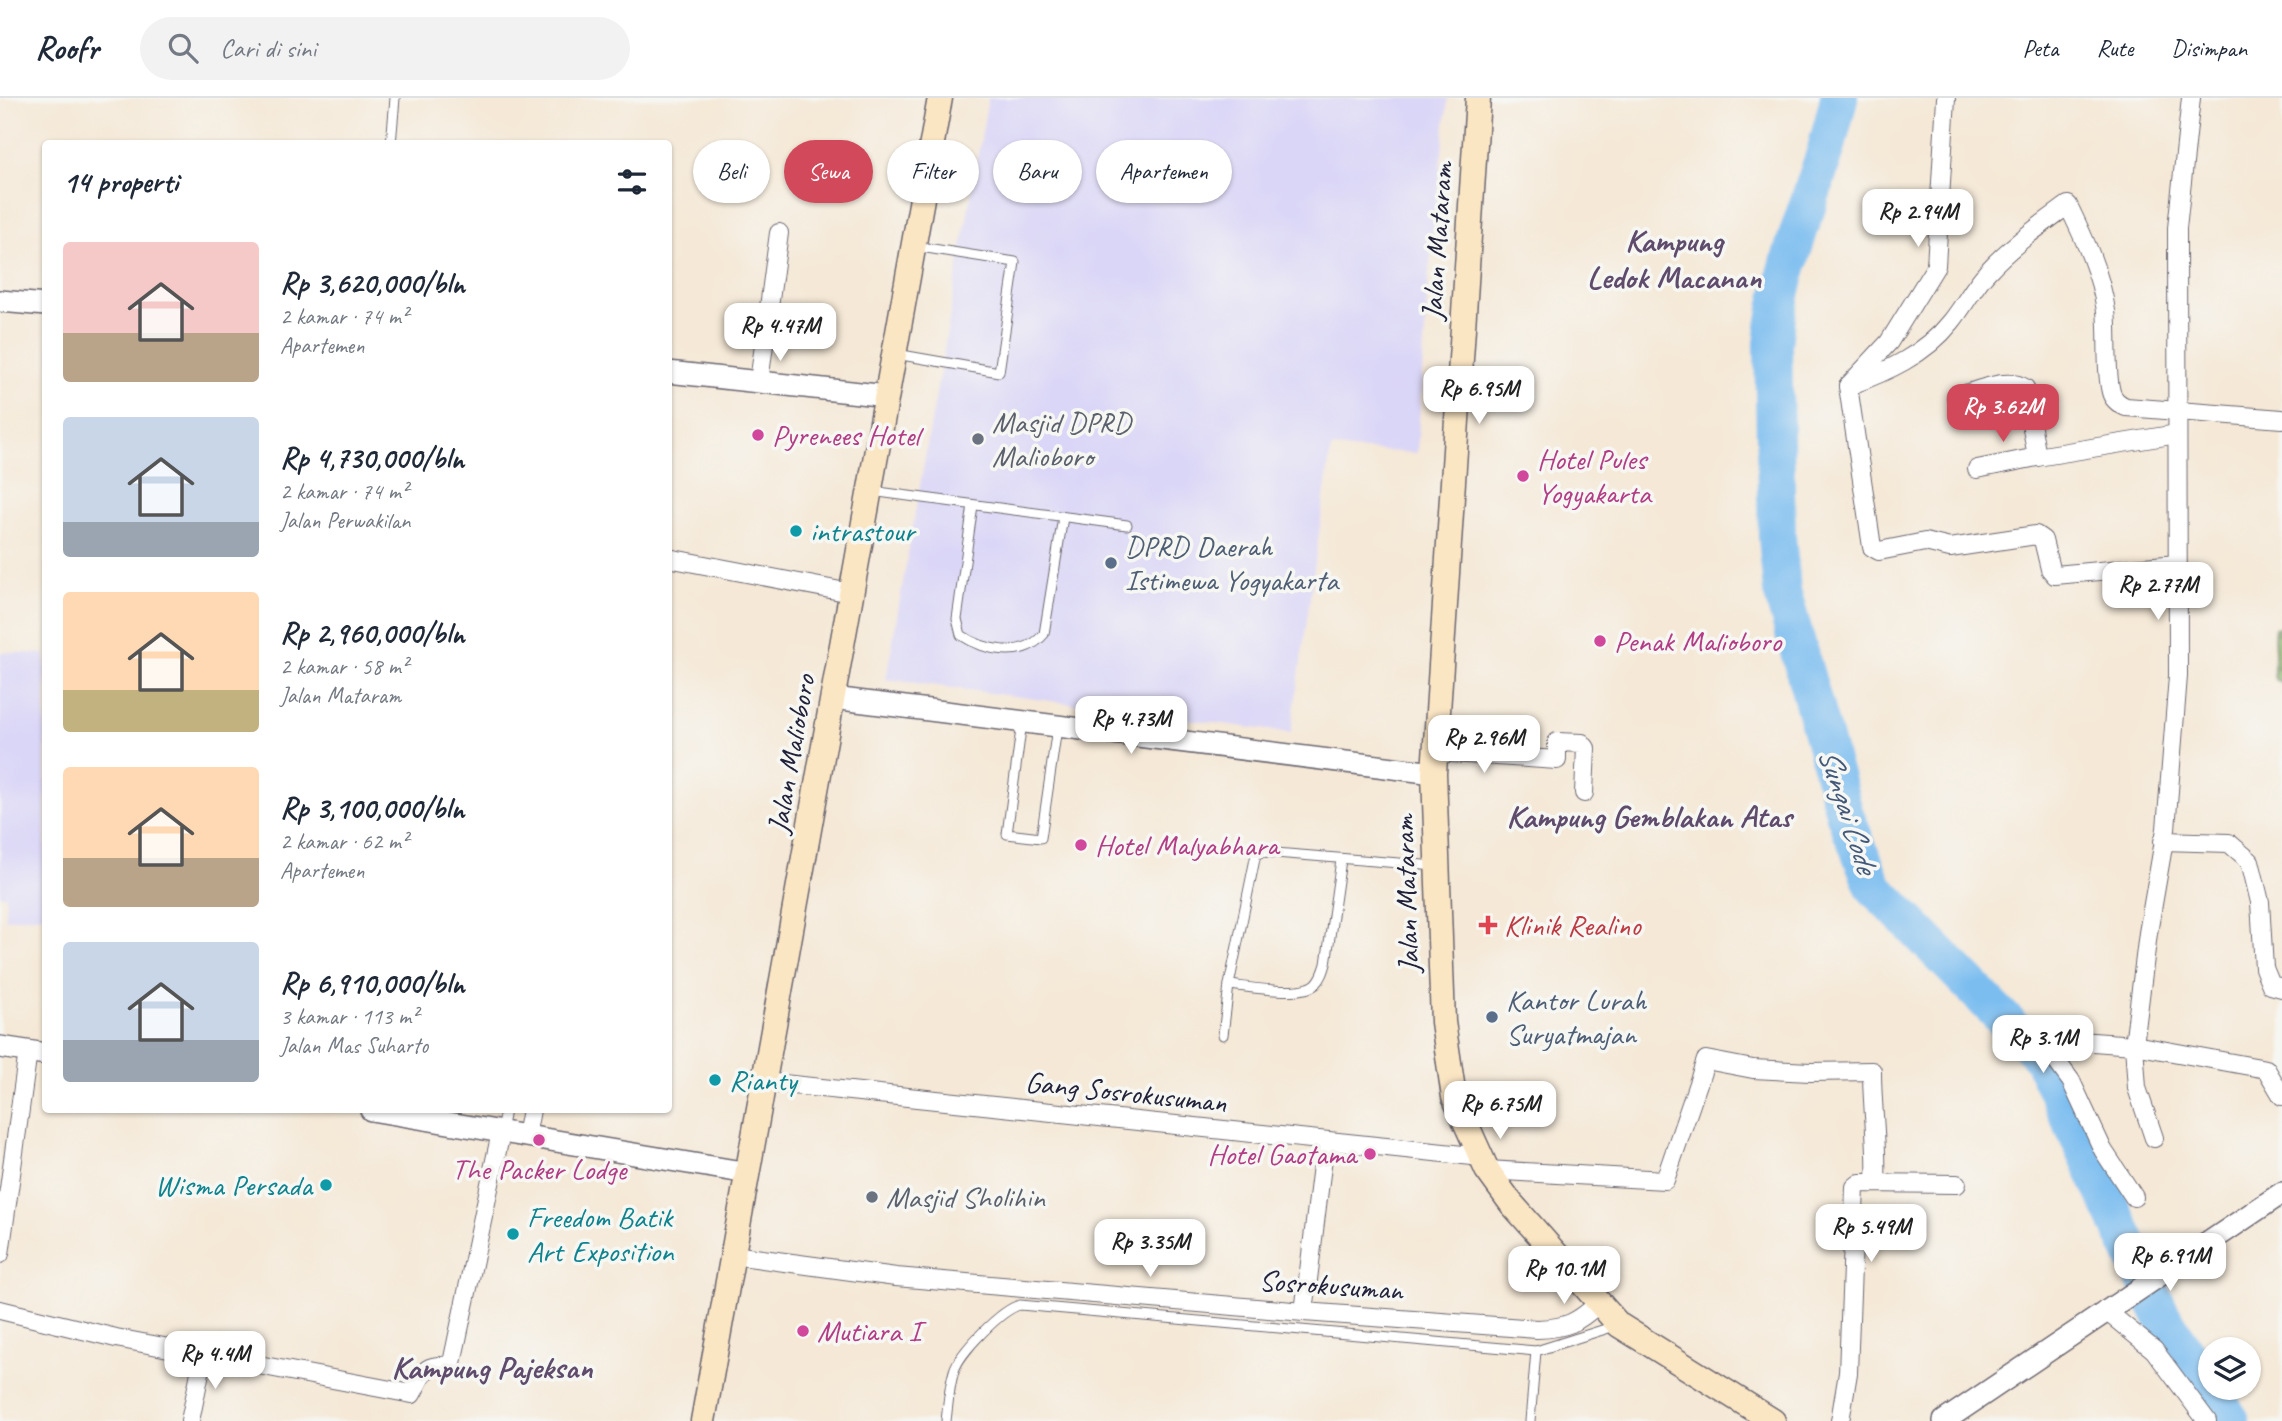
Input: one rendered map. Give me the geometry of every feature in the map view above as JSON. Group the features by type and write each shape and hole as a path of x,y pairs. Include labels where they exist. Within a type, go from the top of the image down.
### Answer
{"main road":[{"name":"Jalan Malioboro","path":"704,1421 940,98"},
{"name":"Jalan Mataram","path":"1478,98 1435,762 1436,866 1443,1022 1454,1097 1485,1164 1511,1203 1619,1325 1773,1421"}],"street":[{"path":"1848,386 1889,342 1936,266 1946,98"},
{"path":"2154,1138 2137,1088 2134,1045 2163,841 2178,676 2177,228 2191,98"},
{"path":"1848,386 1877,375 1924,350 1951,322 1989,270 2019,242 2068,205 2098,277 2106,310 2110,392 2118,404 2126,407 2282,419"},
{"path":"760,382 779,233"},
{"path":"0,301 42,305"},
{"path":"672,372 887,396"},
{"path":"1956,397 2001,385 2019,384 2025,388 2037,457"},
{"path":"1848,386 1872,547 1879,551 1925,542 1950,548 2036,535 2043,540 2050,569 2055,575 2177,564"},
{"path":"1977,469 2177,434"},
{"path":"672,559 851,593"},
{"path":"832,698 1057,726 1435,762 1557,760 1557,742 1581,743 1586,748 1584,793"},
{"path":"2163,841 2229,843 2250,860 2260,902 2264,968 2271,985 2282,988"},
{"path":"2134,1197 2103,1150 2071,1081 2052,1055 2052,1039 2134,1045 2266,1069 2282,1096"},
{"path":"0,1047 37,1053 0,1254"},
{"name":"Gang Sosrokusuman","path":"764,1082 1325,1141 1485,1164 1665,1180 1706,1060 1753,1069 1872,1071 1872,1102 1878,1146 1877,1183"},
{"path":"389,1113 747,1174"},
{"path":"526,1136 530,1113"},
{"path":"0,1310 116,1338 412,1394 425,1369 433,1365 450,1366 501,1132"},
{"path":"1304,1312 1325,1141"},
{"path":"1840,1421 1849,1373 1855,1187 1860,1183 1957,1184"},
{"path":"1944,1421 2282,1193"},
{"name":"Sosrokusuman","path":"733,1255 896,1277 1537,1329 1566,1326 1576,1322 1600,1303"},
{"path":"2110,1307 2154,1350 2207,1421"},
{"path":"190,1421 204,1353"}],"lane":[{"path":"391,140 395,98"},
{"path":"894,354 999,372 1015,262 914,246"},
{"path":"869,491 1127,525"},
{"path":"973,505 957,619 961,635 976,645 1017,651 1036,644 1044,634 1063,517"},
{"path":"1023,722 1006,834 1041,838 1057,726"},
{"path":"1223,1035 1229,985 1256,854 1263,852 1436,866"},
{"path":"1229,985 1301,991 1315,985 1326,964 1341,860"},
{"path":"501,1132 504,1113"},
{"path":"946,1421 952,1376 959,1359 1006,1311 1020,1305 1536,1351 1619,1325"},
{"path":"1530,1421 1536,1351"}],"shaded area":[{"path":"988,98 1448,98 1428,282 1417,453 1331,448 1291,733 886,679 970,203 979,203 979,149"},
{"path":"0,652 42,654 42,915 5,919 6,895 0,895"}],"green space":[{"path":"2282,627 2282,683 2275,679 2274,638 2275,628"}],"waterway":[{"name":"Sungai Code","path":"1839,98 1826,149 1786,272 1773,344 1777,537 1782,591 1845,815 1874,887 2041,1057 2162,1316 2231,1421"}],"place":[{"name":"Pyrenees Hotel","path":"758,435"},
{"name":"Masjid DPRD Malioboro","path":"978,439"},
{"name":"Hotel Pules Yogyakarta","path":"1523,476"},
{"name":"intrastour","path":"796,531"},
{"name":"DPRD Daerah Istimewa Yogyakarta","path":"1111,563"},
{"name":"Penak Malioboro","path":"1600,641"},
{"name":"Hotel Malyabhara","path":"1081,845"},
{"name":"Klinik Realino","path":"1488,925"},
{"name":"Kantor Lurah Suryatmajan","path":"1492,1017"},
{"name":"Rianty","path":"715,1080"},
{"name":"The Packer Lodge","path":"539,1140"},
{"name":"Hotel Gaotama","path":"1370,1154"},
{"name":"Wisma Persada","path":"326,1185"},
{"name":"Masjid Sholihin","path":"872,1197"},
{"name":"Freedom Batik Art Exposition","path":"513,1234"},
{"name":"Mutiara I","path":"803,1331"}],"district":[{"name":"Kampung Ledok Macanan","path":"1674,258"},
{"name":"Kampung Gemblakan Atas","path":"1649,816"},
{"name":"Kampung Pajeksan","path":"492,1367"}]}
